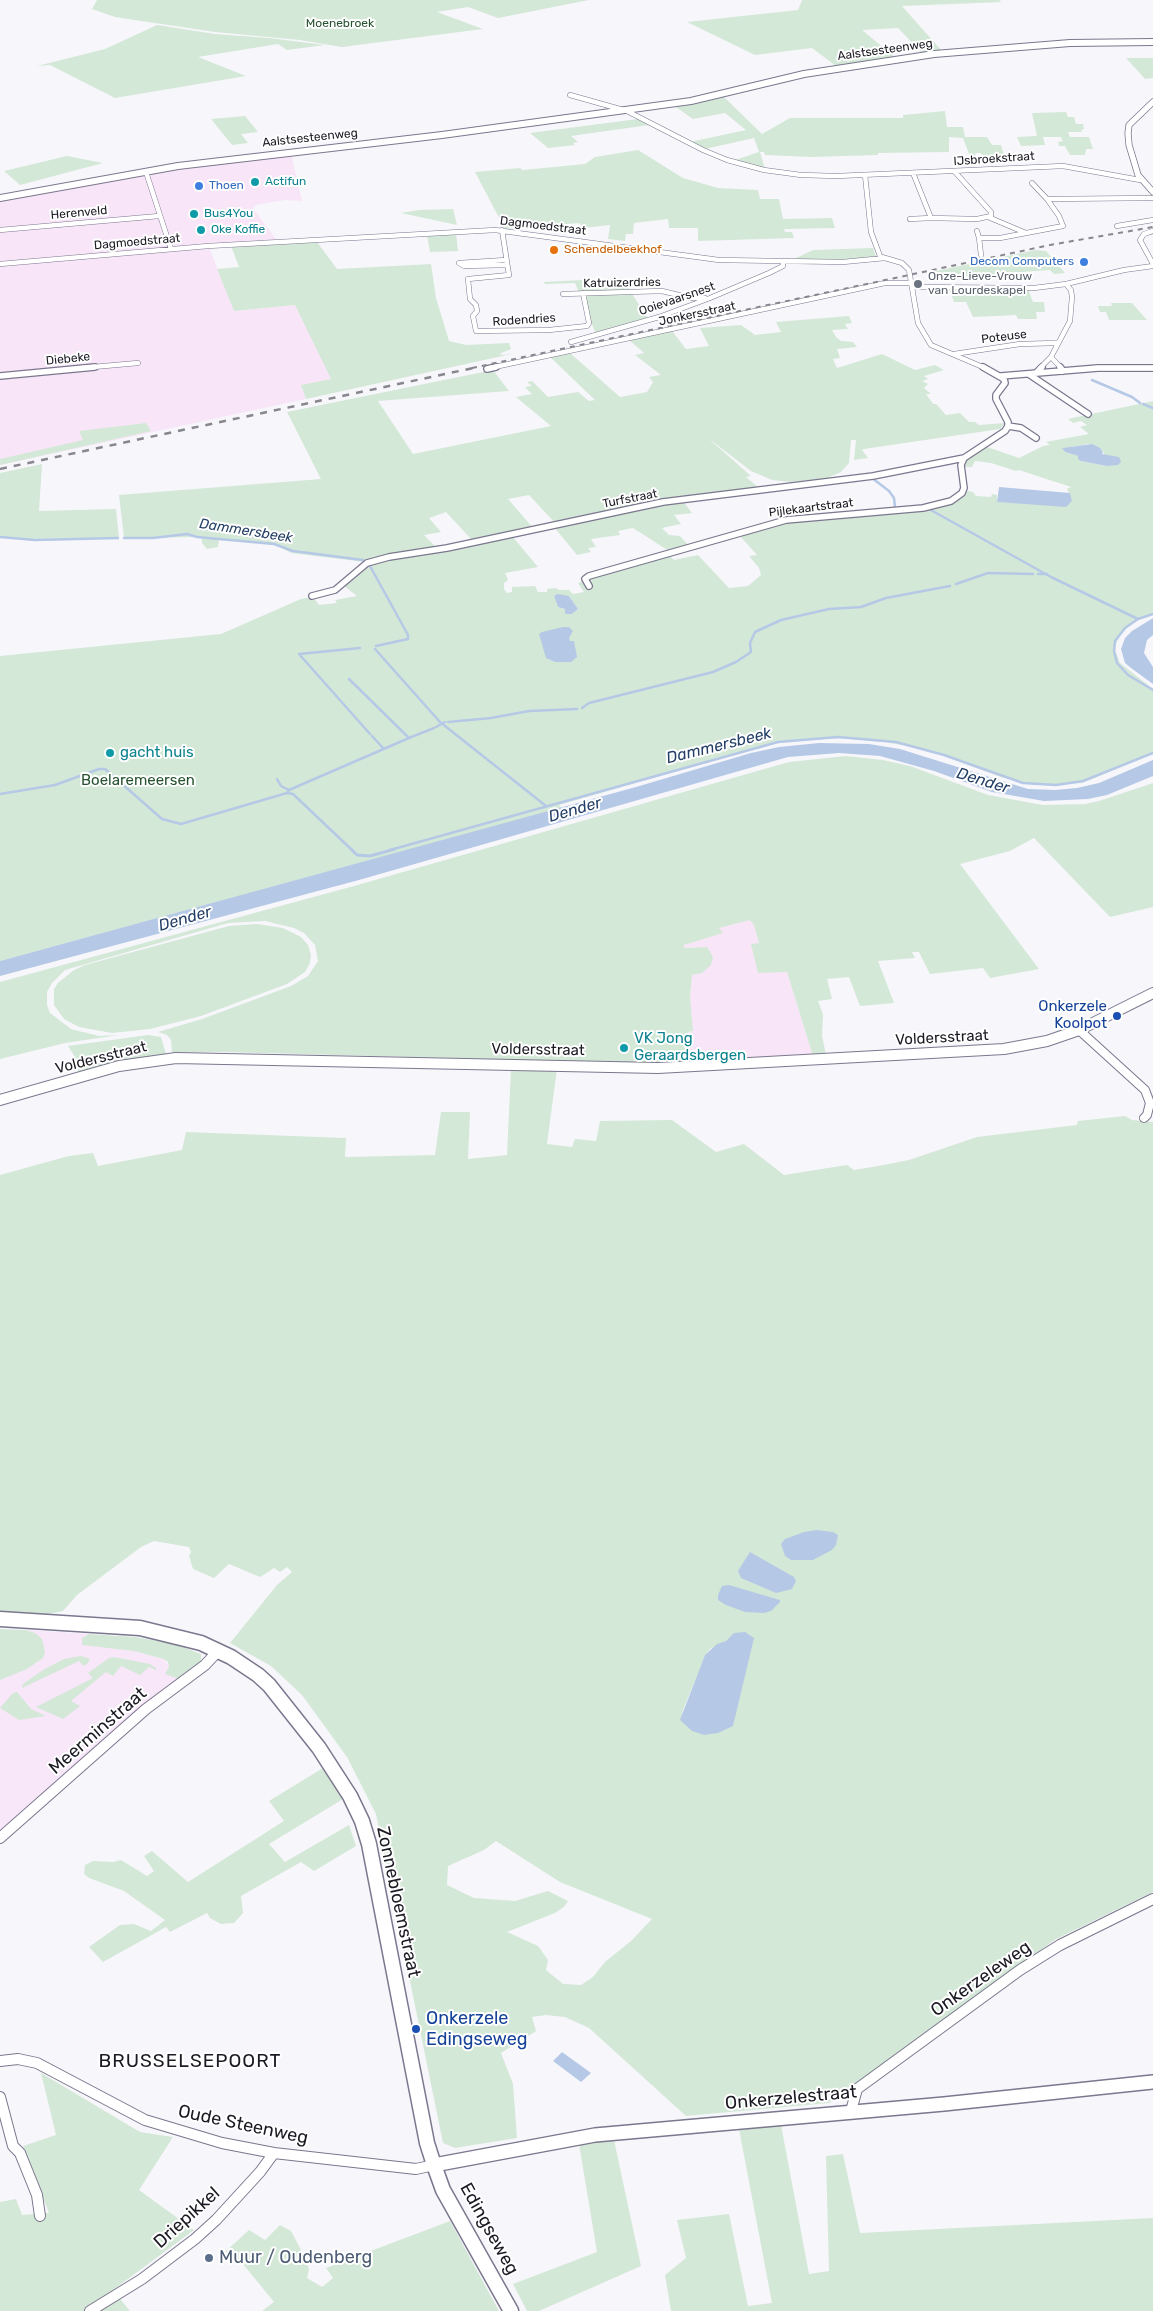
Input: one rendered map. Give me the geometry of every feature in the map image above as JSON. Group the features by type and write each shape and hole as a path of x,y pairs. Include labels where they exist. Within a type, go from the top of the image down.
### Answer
{"main road":[{"name":"Aalstsesteenweg","path":"0,198 146,172 243,158 442,135 712,97 827,69 934,54 1070,43 1153,42"},
{"name":"Zonnebloemstraat","path":"0,1619 140,1628 185,1637 218,1651 245,1666 269,1685 333,1767 362,1821 369,1844 427,2143 434,2165"},
{"name":"Edingseweg","path":"434,2165 443,2190 511,2311"}],"street":[{"name":"Aalstsesteenweg","path":"570,95 625,110"},
{"path":"1153,102 1129,124 1128,133 1128,145 1140,180 1153,192"},
{"name":"IJsbroekstraat","path":"625,110 687,143 742,164 794,174 847,176 1062,166 1140,180"},
{"path":"146,172 171,249"},
{"path":"955,172 991,212 988,217"},
{"path":"913,173 931,218"},
{"path":"866,175 865,181 871,232 880,256 902,263 907,267 920,330 931,345 1001,376 1063,370 1153,368"},
{"name":"IJsbroekstraat","path":"847,176 865,181"},
{"path":"1032,183 1042,197 1047,199 1153,198"},
{"path":"979,238 1000,238 1064,225 1047,199"},
{"name":"Herenveld","path":"0,230 159,216"},
{"path":"910,219 977,219 988,217 1027,233"},
{"path":"1116,226 1153,220"},
{"path":"502,230 506,262"},
{"name":"Dagmoedstraat","path":"0,264 171,249 502,230 687,257 783,262 858,262 885,258"},
{"path":"977,231 981,255"},
{"path":"912,285 1011,289 1066,284 1153,265 1140,240 1144,234 1153,231"},
{"path":"1145,251 1153,251"},
{"path":"506,262 464,266 459,263 506,262"},
{"name":"Rodendries","path":"506,262 507,276 468,279 470,299 477,311 473,316 476,331 478,332 549,330 587,326 589,323 583,294"},
{"name":"Ooievaarsnest","path":"571,342 659,317 710,298 769,274 783,266 783,262"},
{"name":"Jonkersstraat","path":"487,369 885,283 912,285"},
{"path":"964,458 1004,431 1008,426 1008,422 996,399 996,395 1005,382 1039,373 1051,357 1070,321 1072,298 1071,290 1066,284"},
{"name":"Katruizerdries","path":"563,294 662,291 691,298 710,298"},
{"name":"Poteuse","path":"954,354 1020,344 1057,343"},
{"path":"1051,357 1063,370"},
{"name":"Diebeke","path":"0,376 138,363"},
{"path":"1030,375 1088,414"},
{"path":"1001,376 1005,382"},
{"path":"1008,426 1021,428 1036,438"},
{"name":"Pijlekaartstraat","path":"589,586 584,579 589,576 786,520 940,504 951,501 962,493 964,482 961,465 964,458"},
{"name":"Turfstraat","path":"312,596 335,590 367,563 389,557 456,546 663,502 873,476 964,458"},
{"name":"Voldersstraat","path":"0,1100 119,1066 176,1058 658,1068 994,1050 1047,1041 1078,1030 1153,993"},
{"path":"1078,1030 1145,1090 1150,1103 1144,1118"},
{"name":"Meerminstraat","path":"0,1838 150,1706 205,1665 218,1651"},
{"name":"Onkerzeleweg","path":"851,2111 854,2094 857,2089 1020,1970 1060,1945 1153,1899"},
{"name":"Oude Steenweg","path":"0,2062 18,2059 37,2063 145,2120 197,2136 274,2153 416,2168 434,2165"},
{"name":"Onkerzelestraat","path":"434,2165 595,2135 944,2104 1153,2082"},
{"path":"0,2097 13,2146 20,2153 38,2195 40,2216"},
{"name":"Driepikkel","path":"90,2311 149,2274 216,2220 260,2172 274,2153"}],"shaded area":[{"path":"291,153 302,201 285,200 256,205 253,208 278,242 0,263 0,200 135,175"},
{"path":"209,247 234,311 295,305 332,379 301,385 306,399 0,465 0,265"},
{"path":"750,920 754,925 759,944 751,944 787,972 813,1056 691,1061 687,1032 693,1031 690,997 692,974 706,947 684,948 684,945 722,933 719,928"},
{"path":"26,1630 89,1634 85,1635 104,1647 134,1651 164,1659 179,1679 0,1832 0,1680 37,1663 35,1633"}],"green space":[{"name":"Moenebroek","path":"97,0 589,0 498,18 468,7 437,12 483,29 342,47 300,40 215,32 115,17 92,9"},
{"path":"802,0 999,0 1002,2 902,6 942,51 922,53 898,28 862,30 895,57 836,66 812,48 755,55 687,22 798,10"},
{"path":"157,25 215,34 325,45 287,50 278,44 198,57 246,76 115,98 50,65 37,66 105,49"},
{"path":"1126,58 1153,58 1153,78 1145,79"},
{"path":"723,96 762,134 790,118 903,118 903,115 945,111 947,127 963,127 965,137 987,137 992,145 1001,145 1005,158 983,157 981,153 975,153 978,162 972,162 963,138 949,137 949,152 878,153 878,155 812,157 765,155 764,152 760,152 765,169 735,160 759,152 754,138 705,149 690,142 746,130 725,113 693,119 673,105"},
{"path":"1066,112 1068,117 1074,117 1076,124 1083,124 1084,129 1081,130 1082,132 1068,132 1070,137 1089,137 1093,149 1086,149 1085,155 1070,155 1065,146 1059,146 1058,142 1063,141 1061,137 1043,137 1045,145 1021,146 1017,137 1037,136 1032,113"},
{"path":"245,116 258,132 241,134 248,143 232,145 211,119"},
{"path":"638,119 649,125 571,136 578,142 573,143 575,145 548,148 530,133"},
{"path":"638,150 683,178 718,188 758,190 760,199 779,199 783,219 832,218 835,228 784,229 785,232 792,232 794,238 698,241 698,228 669,228 668,219 634,223 633,234 626,234 625,241 608,239 610,225 583,228 579,223 505,229 475,172 585,164 595,157"},
{"path":"67,156 103,163 20,185 4,171"},
{"path":"453,209 457,225 401,213 419,210"},
{"path":"456,233 458,251 430,252 427,235"},
{"path":"317,242 337,269 431,264 436,298 449,341 466,345 509,343 511,349 499,354 516,353 306,399 301,385 331,379 295,305 234,311 217,269 239,267 231,246"},
{"path":"873,248 876,257 871,260 792,260 813,250"},
{"path":"1036,250 1046,251 1065,273 1054,274 1050,270 966,276 931,272"},
{"path":"622,278 648,319 596,334 575,283 545,284 544,282"},
{"path":"949,288 1028,289 1033,302 1044,302 1045,312 1036,312 1037,319 1018,319 1016,315 973,317 966,302 954,302"},
{"path":"1111,303 1132,303 1147,320 1109,320 1106,312 1100,312 1098,306 1112,306"},
{"path":"849,316 852,323 845,324 848,329 832,330 841,341 853,342 857,347 837,349 840,358 833,359 837,368 882,354 915,370 935,365 944,370 924,376 928,379 922,381 928,384 924,388 931,394 926,394 933,404 936,404 946,415 960,413 969,422 975,422 979,425 1005,423 1000,429 864,449 862,450 868,458 854,460 856,440 851,440 849,463 841,472 827,478 791,482 772,480 751,471 708,438 751,476 746,477 759,488 701,496 556,524 529,495 508,499 534,529 472,540 446,512 429,518 441,532 424,535 437,548 365,562 291,553 276,545 219,539 218,547 207,549 202,543 202,537 124,538 119,495 321,479 287,412 493,370 509,391 378,401 413,454 551,426 516,397 532,394 525,387 532,386 527,382 532,381 548,397 578,392 589,401 595,400 550,357 570,353 620,397 647,392 653,382 649,377 661,375 635,355 644,353 629,340 672,331 686,349 709,346 700,328 741,325 755,335 781,332 776,322"},
{"name":"Boelaremeersen","path":"1153,401 1153,614 1133,621 1117,641 1115,650 1120,663 1153,689 1153,754 1082,783 1046,785 1029,784 1001,777 941,755 914,747 884,742 839,738 775,743 559,805 562,808 0,961 0,656 221,634 301,599 313,597 319,605 337,603 335,600 357,596 344,586 373,563 512,536 538,567 505,573 508,580 504,583 504,589 507,593 512,592 512,587 535,586 538,592 547,592 547,589 555,588 569,590 573,594 584,592 578,583 669,555 674,560 698,555 729,588 748,586 761,575 759,568 749,556 757,555 739,535 787,522 954,502 968,491 973,492 976,496 991,497 992,494 997,495 997,502 1072,501 1067,489 1071,487 991,463 975,461 972,467 965,467 964,463 972,454 987,447 1019,458 1043,446 1050,445 1046,442 1089,434 1080,427 1087,425 1081,421 1073,423 1068,419","holes":["1089,444 1103,451 1107,466 1081,461 1078,456 1065,452 1063,448","554,596 569,596 578,609 572,614 565,614 565,609 558,607"]},
{"path":"146,423 151,431 0,465 0,459 83,440 79,431"},
{"path":"42,464 39,511 116,509 119,538 20,539 0,537 0,473"},
{"path":"683,501 692,513 674,515 681,524 662,528 669,535 680,536 689,546 669,551 633,528 618,531 620,535 591,539 596,547 588,548 591,552 577,555 554,527"},
{"path":"846,756 883,760 910,766 988,795 1043,805 1085,804 1153,783 1153,907 1110,917 1034,838 1010,851 960,864 1039,969 990,978 983,968 930,974 919,952 912,952 915,958 878,961 894,1003 860,1006 849,977 827,979 832,999 818,1001 823,1014 822,1036 826,1055 813,1056 787,972 758,973 751,944 759,943 754,925 750,920 719,928 723,933 684,945 684,948 707,947 713,957 711,965 702,973 692,975 690,997 693,1031 688,1032 691,1061 644,1063 221,1052 172,1053 171,1040 167,1035 158,1032 202,1019 291,986 308,976 318,961 315,945 304,933 294,928 265,921 228,923 65,970 52,983 47,992 47,1005 50,1013 71,1029 99,1036 119,1035 65,1043 0,1059 0,982 354,886 789,762"},
{"path":"257,924 283,928 301,937 308,945 311,955 310,963 305,972 287,984 201,1016 150,1029 112,1033 79,1027 64,1019 54,1005 54,989 58,983 74,970 85,965 229,926"},
{"path":"148,1035 161,1037 166,1054 122,1061 79,1073 75,1064 78,1062 68,1046"},
{"path":"511,1069 557,1069 547,1144 572,1147 575,1139 596,1141 600,1121 672,1120 716,1152 744,1144 784,1175 847,1165 854,1170 878,1166 909,1160 977,1137 1077,1125 1078,1121 1125,1116 1132,1120 1153,1122 1153,1892 1056,1939 829,2103 686,2116 589,2028 565,2017 546,2015 532,2017 536,2031 501,2053 513,2084 517,2138 455,2148 443,2143 376,1814 347,1757 302,1695 271,1666 230,1643 277,1585 292,1572 287,1567 280,1572 274,1568 260,1577 229,1564 214,1578 193,1569 189,1556 191,1552 189,1547 154,1541 141,1547 77,1595 63,1611 43,1615 0,1612 0,1175 69,1156 93,1153 98,1166 182,1150 186,1132 346,1138 345,1157 435,1155 441,1112 470,1112 468,1159 507,1155","holes":["729,1637 681,1715 705,1656 710,1649 726,1641","496,1841 560,1882 652,1919 631,1941 605,1962 593,1977 581,1985 563,1984 546,1970 548,1960 538,1946 507,1932 555,1913 564,1907 568,1901 548,1891 515,1901 474,1898 447,1885 448,1866 484,1850"]},
{"path":"0,1629 26,1630 35,1633 42,1639 45,1652 43,1658 27,1669 0,1680"},
{"path":"89,1634 135,1637 175,1644 201,1654 201,1661 179,1679 165,1674 169,1667 168,1662 164,1659 134,1651 82,1645 82,1638"},
{"path":"81,1656 90,1659 84,1666 79,1661 22,1688 23,1684 43,1670 64,1659"},
{"path":"114,1657 150,1664 156,1670 149,1667 140,1675 121,1666 113,1676 106,1672 71,1701 80,1706 63,1719 36,1707 93,1678 88,1673 109,1658"},
{"path":"17,1692 31,1709 46,1716 19,1720 0,1708 13,1693"},
{"path":"323,1768 343,1799 269,1844 285,1862 349,1825 356,1846 314,1871 301,1862 241,1896 243,1913 234,1923 221,1924 210,1918 207,1913 170,1932 166,1927 103,1962 89,1947 120,1925 134,1924 151,1931 165,1920 124,1891 89,1878 84,1874 85,1865 93,1861 113,1862 121,1860 147,1876 154,1871 144,1856 152,1851 188,1882 284,1821 269,1801"},
{"path":"41,2073 140,2132 173,2137 139,2190 194,2230 113,2290 130,2311 0,2311 0,2202 16,2199 22,2215 49,2213 23,2146 56,2135"},
{"path":"781,2125 809,2274 829,2271 826,2156 843,2154 860,2233 1153,2218 1153,2311 671,2311 665,2275 686,2258 677,2220 729,2214 748,2306 772,2303 739,2129"},
{"path":"614,2140 641,2266 539,2311 527,2311 513,2284 597,2252 579,2144"},
{"path":"450,2221 499,2311 262,2311 274,2302 243,2264 225,2252 249,2230 265,2240 280,2225 291,2231 300,2248 309,2269 307,2278 322,2287 333,2278 326,2268"}],"water":[{"path":"1092,444 1100,448 1103,452 1102,454 1119,457 1121,462 1118,465 1107,466 1081,461 1078,459 1078,456 1065,452 1062,448"},
{"path":"999,487 1070,493 1072,501 1066,507 997,502"},
{"path":"558,594 569,596 578,609 572,614 565,614 565,609 558,607 554,596"},
{"path":"1153,618 1153,635 1147,640 1144,653 1153,667 1153,684 1125,663 1121,649 1125,638 1132,631"},
{"path":"569,627 573,631 569,638 570,641 574,641 577,657 571,662 555,662 546,658 539,634"},
{"name":"Dender","path":"819,743 869,744 900,749 1028,789 1055,790 1099,783 1153,760 1153,776 1107,795 1088,799 1044,801 992,792 934,771 880,756 839,753 788,757 359,880 0,976 0,961 636,787 751,753 779,747"},
{"path":"817,1530 833,1532 838,1535 836,1545 832,1550 813,1560 791,1560 785,1556 781,1544 785,1539 804,1532"},
{"path":"750,1552 794,1577 796,1581 792,1589 776,1593 741,1578 738,1571"},
{"path":"729,1585 780,1600 780,1602 771,1611 764,1613 745,1612 718,1600 722,1586"},
{"path":"745,1632 754,1638 733,1726 718,1733 704,1735 692,1731 680,1720 705,1655 717,1644 726,1641 734,1633"},
{"path":"562,2052 591,2073 581,2082 553,2061"}],"waterway":[{"path":"1092,380 1132,397 1140,403"},
{"path":"1143,404 1153,408"},
{"path":"872,478 889,491 894,498 895,507"},
{"path":"929,509 1046,574"},
{"name":"Dammersbeek","path":"124,538 153,538 187,534 197,537 274,544 293,551 363,560"},
{"name":"Dammersbeek","path":"0,537 35,540 118,538"},
{"name":"Dammersbeek","path":"370,566 408,635 408,639 376,646"},
{"path":"956,584 988,573 1033,574"},
{"path":"1038,574 1046,574"},
{"path":"1046,574 1138,619"},
{"path":"582,708 589,703 713,672 736,662 751,652 750,643 755,632 781,620 829,609 861,607 886,598 950,586"},
{"name":"Dammersbeek","path":"1138,619 1153,614"},
{"name":"Dammersbeek","path":"1138,619 1125,628 1115,641 1114,651 1117,663 1128,675 1153,690"},
{"path":"360,648 299,654 370,734"},
{"name":"Dammersbeek","path":"375,649 442,724"},
{"path":"349,679 409,738"},
{"path":"448,722 491,718 529,711 577,709"},
{"name":"Dammersbeek","path":"436,727 442,724"},
{"name":"Dammersbeek","path":"442,724 546,806"},
{"path":"409,738 434,728"},
{"path":"372,736 384,749"},
{"name":"Dammersbeek","path":"390,850 778,742 838,737 896,742 944,755 1023,783 1056,785 1083,781 1153,753"},
{"path":"384,749 409,738"},
{"path":"289,790 384,749"},
{"path":"0,794 55,785 99,769 105,769 162,819 181,824 287,793"},
{"path":"277,779 281,786 289,790"},
{"path":"287,793 293,794 352,850"},
{"path":"352,850 357,855 370,856 395,849"}],"railway":[{"path":"472,368 1050,245 1153,227"},
{"path":"0,469 478,367"}],"place":[{"name":"Actifun","path":"255,182"},
{"name":"Thoen","path":"199,186"},
{"name":"Bus4You","path":"194,214"},
{"name":"Oke Koffie","path":"201,230"},
{"name":"Schendelbeekhof","path":"554,250"},
{"name":"Decom Computers","path":"1084,262"},
{"name":"Onze-Lieve-Vrouw van Lourdeskapel","path":"918,284"},
{"name":"gacht huis","path":"110,753"},
{"name":"Onkerzele Koolpot","path":"1117,1016"},
{"name":"VK Jong Geraardsbergen","path":"624,1048"},
{"name":"Onkerzele Edingseweg","path":"416,2029"},
{"name":"Muur / Oudenberg","path":"209,2258"}],"district":[{"name":"BRUSSELSEPOORT","path":"190,2062"}]}
